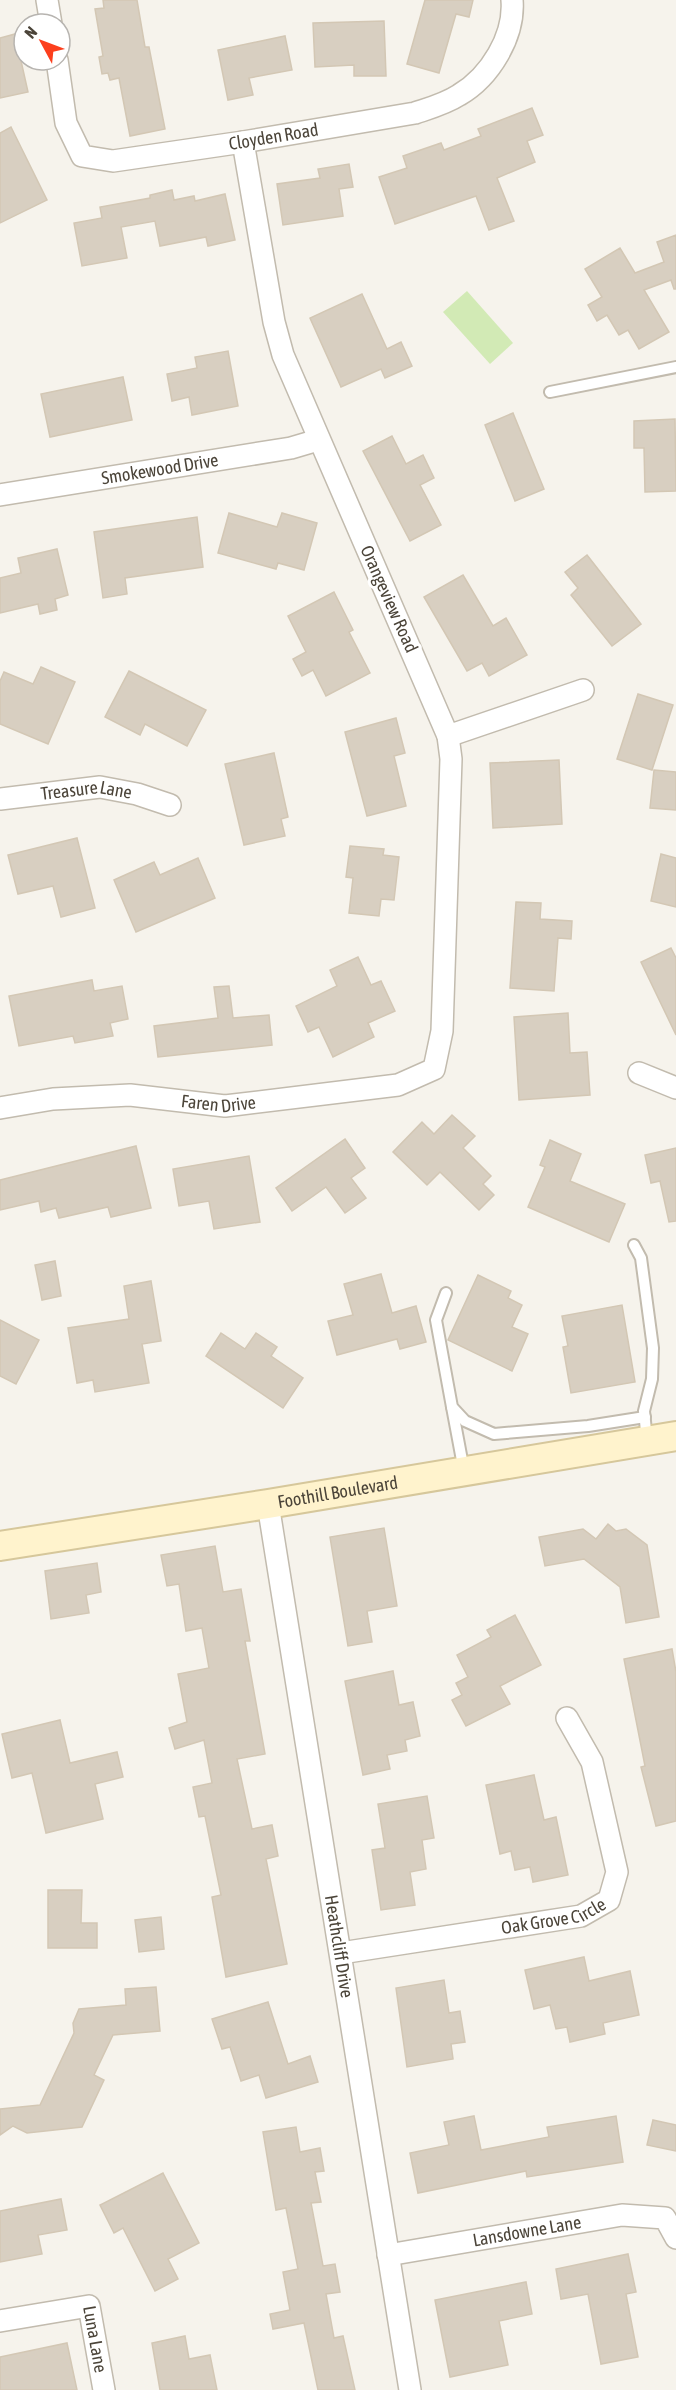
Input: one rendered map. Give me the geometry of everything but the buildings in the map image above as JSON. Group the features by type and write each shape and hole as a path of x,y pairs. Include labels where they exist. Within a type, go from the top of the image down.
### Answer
{"street":[{"name":"Cloyden Road","path":"59,72 66,123 82,156 113,161 243,142 415,113 440,105 461,94 495,61 506,36 513,10 512,0"},
{"name":"Orangeview Road","path":"243,142 274,322 284,355 318,440 448,736 451,759 442,1032 434,1069"},
{"name":"Smokewood Drive","path":"0,495 291,448 318,440"},
{"path":"448,736 583,690"},
{"name":"Treasure Lane","path":"0,799 100,787 137,794 170,805"},
{"name":"Faren Drive","path":"0,1108 53,1099 130,1095 225,1106 398,1085 434,1069"},
{"path":"639,1073 676,1088"},
{"name":"Foothill Boulevard","path":"0,1546 464,1471 646,1429 676,1436"},
{"name":"Heathcliff Drive","path":"268,1504 410,2390"},
{"name":"Oak Grove Circle","path":"341,1953 581,1916 609,1900 617,1872 592,1762 567,1718"},
{"name":"Lansdowne Lane","path":"388,2255 622,2215 665,2218 676,2238"},
{"name":"Luna Lane","path":"0,2321 89,2306 104,2390"}],"lane":[{"path":"550,392 676,368"},
{"path":"452,1407 465,1421 494,1434 588,1426 646,1429 644,1411 652,1379 653,1348 641,1258 634,1245"},
{"path":"446,1293 436,1320 464,1471"}],"green space":[{"path":"467,291 513,343 490,364 443,312"}]}
